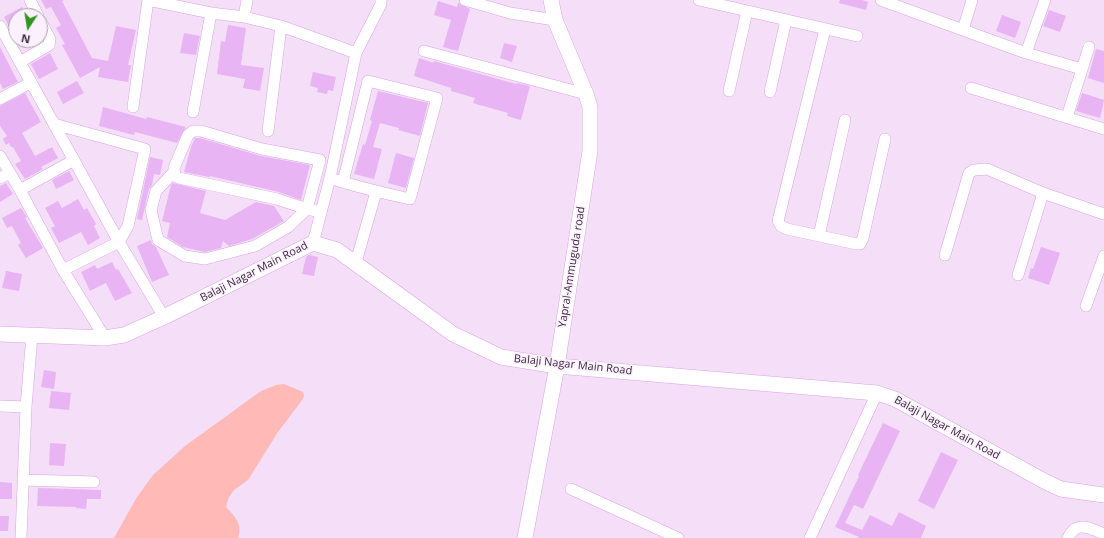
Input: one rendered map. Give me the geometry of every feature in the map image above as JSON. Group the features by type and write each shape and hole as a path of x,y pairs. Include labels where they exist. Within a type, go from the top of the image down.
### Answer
{"street":[{"path":"133,107 148,0 211,13 244,17 281,26 356,53"},
{"path":"244,17 247,0"},
{"path":"313,243 330,178 356,53 381,4 381,0"},
{"path":"465,0 510,13 554,20"},
{"name":"Yapral-Ammuguda road","path":"525,538 557,366 590,151 590,108 586,94 554,20 551,0"},
{"path":"699,0 857,36"},
{"path":"881,0 901,4 963,30 1026,53 1082,69"},
{"path":"963,30 972,0"},
{"path":"1026,53 1045,0"},
{"path":"729,90 747,11"},
{"path":"193,112 211,13"},
{"path":"770,92 786,20"},
{"path":"0,26 30,83 119,242 164,317"},
{"path":"268,131 281,26"},
{"path":"825,29 778,221 781,226 787,229 860,244 862,241 885,139"},
{"path":"48,35 50,39 48,46"},
{"path":"20,62 44,48"},
{"path":"1067,117 1089,48"},
{"path":"424,51 586,94"},
{"path":"330,178 343,182 376,192 410,199 437,98 368,81 343,182"},
{"path":"0,99 30,83"},
{"path":"971,88 1104,129"},
{"path":"819,236 845,120"},
{"path":"54,124 145,149 128,226 119,242 63,270"},
{"path":"193,131 201,131 262,149 320,160 308,209 288,227 255,246 205,259 185,256 158,240 151,210 156,191 174,172 174,168 188,134 193,131"},
{"path":"0,156 5,175 20,190 63,270 106,338"},
{"path":"20,190 74,160"},
{"path":"945,255 969,174 974,170 987,170 1043,193 1104,214"},
{"path":"174,172 179,178 277,199 321,212"},
{"path":"356,262 376,192"},
{"path":"1018,275 1043,193"},
{"name":"Balaji Nagar Main Road","path":"0,334 106,338 124,335 164,317 313,243 337,250 356,262 453,334 501,357 557,366 877,393 895,399 1044,482 1061,489 1104,495"},
{"path":"1086,306 1104,256"},
{"path":"21,538 26,407 32,335"},
{"path":"810,538 877,393"},
{"path":"0,406 26,407"},
{"path":"23,480 94,482"},
{"path":"571,490 678,538"},
{"path":"1068,538 1079,527 1088,527 1104,534"}],"shaded area":[{"path":"284,384 303,392 303,399 278,432 248,480 234,490 229,497 226,507 235,517 239,525 240,529 238,538 114,538 137,497 153,475 185,446 261,391 276,385"}],"building":[{"path":"41,0 64,0 62,1 92,58 108,61 116,26 136,30 128,65 131,65 128,82 98,77 100,67 80,78 62,45 65,44 56,28 61,25 51,7 45,8"},
{"path":"840,0 862,0 868,2 866,10 839,3"},
{"path":"438,1 457,7 458,3 470,9 458,51 443,47 451,20 434,15"},
{"path":"1049,10 1066,16 1060,32 1043,26"},
{"path":"8,15 8,25 4,17"},
{"path":"1002,15 1021,22 1015,38 996,31"},
{"path":"228,25 246,28 241,65 264,68 260,91 243,88 245,79 217,74 221,41 225,42"},
{"path":"184,33 200,36 196,55 180,53"},
{"path":"504,43 517,46 512,62 500,58"},
{"path":"0,47 18,82 3,89 0,83"},
{"path":"1096,49 1104,51 1104,83 1088,78"},
{"path":"50,53 58,69 39,79 31,64"},
{"path":"419,58 516,84 530,86 521,120 507,116 508,113 473,103 475,98 451,91 451,88 414,76"},
{"path":"313,72 336,77 333,91 328,90 327,94 317,92 318,88 310,86"},
{"path":"77,81 84,93 63,104 57,92"},
{"path":"378,91 428,103 420,136 380,123 373,147 382,149 374,179 354,174 372,121 370,120"},
{"path":"25,93 41,122 22,133 35,156 52,147 58,158 41,167 43,169 25,179 15,164 21,161 13,147 11,147 9,143 6,145 3,139 7,136 0,126 0,106"},
{"path":"1082,93 1104,100 1100,118 1076,111"},
{"path":"103,107 146,119 147,117 186,127 177,143 135,132 134,135 99,126"},
{"path":"195,138 200,138 261,156 310,165 301,200 279,192 210,176 184,172"},
{"path":"396,153 414,158 406,188 388,183"},
{"path":"150,157 163,160 160,175 154,174 142,220 137,219"},
{"path":"69,171 74,180 56,189 52,180"},
{"path":"6,183 13,194 0,202 0,186"},
{"path":"173,183 206,191 200,213 225,220 256,202 274,206 284,221 252,239 229,246 223,241 221,248 205,252 183,247 167,237 170,223 162,221 171,185"},
{"path":"78,199 84,210 87,208 96,224 94,226 100,238 88,245 81,232 59,243 51,228 55,226 45,208 58,201 62,208"},
{"path":"21,208 27,217 25,218 43,248 26,258 18,245 21,243 12,226 7,228 2,218"},
{"path":"151,240 152,244 156,247 169,275 152,282 137,246"},
{"path":"1041,247 1060,253 1049,285 1028,278"},
{"path":"309,255 318,257 314,276 302,274 306,257"},
{"path":"112,262 116,270 118,269 132,293 115,301 106,283 90,291 81,272 95,265 97,269"},
{"path":"6,271 22,274 19,291 2,288"},
{"path":"44,370 56,372 54,389 41,387"},
{"path":"51,391 71,393 69,410 49,408"},
{"path":"883,423 900,431 863,509 854,505 845,523 862,530 870,515 892,526 899,512 926,526 921,538 858,538 859,537 835,527"},
{"path":"50,443 66,444 64,466 49,465"},
{"path":"941,452 958,460 934,509 918,501"},
{"path":"0,482 12,483 12,499 0,499"},
{"path":"38,488 101,490 101,499 87,499 86,509 76,507 37,506"},
{"path":"0,516 9,516 8,531 0,531"}]}
